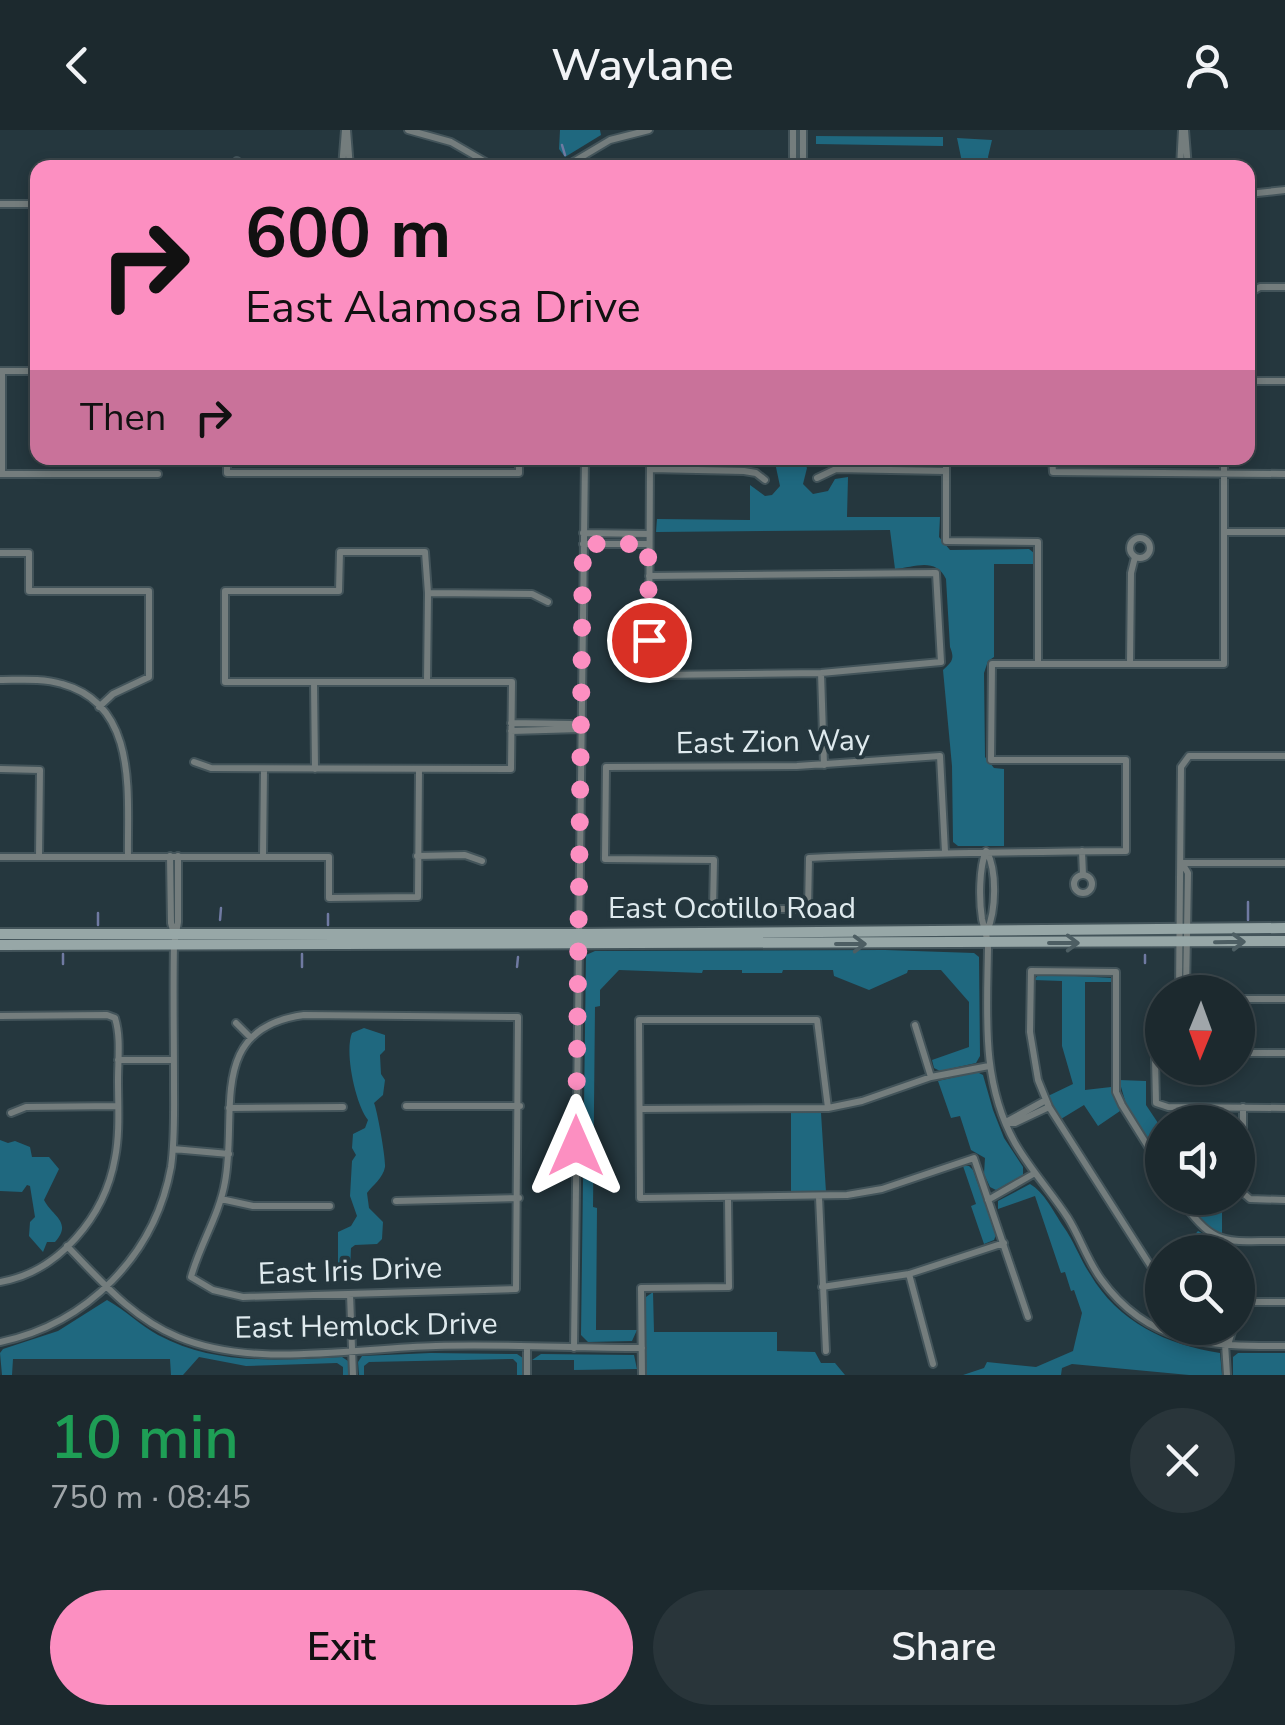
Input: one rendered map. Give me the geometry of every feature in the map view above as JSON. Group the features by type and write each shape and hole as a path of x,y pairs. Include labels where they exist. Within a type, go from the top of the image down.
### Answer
{"main road":[{"name":"East Ocotillo Road","path":"0,934 174,940 988,944 1285,928"},
{"name":"East Ocotillo Road","path":"579,940 987,931 1285,941"},
{"name":"East Ocotillo Road","path":"0,946 174,940"}],"street":[{"path":"346,130 346,158"},
{"path":"408,130 451,142 482,160"},
{"path":"607,130 610,140"},
{"path":"576,160 610,140 649,130"},
{"path":"793,130 794,160"},
{"path":"803,130 803,160"},
{"path":"1181,160 1183,130"},
{"path":"1183,130 1187,160"},
{"path":"1255,193 1285,190"},
{"path":"0,204 30,204"},
{"path":"1255,289 1285,287"},
{"path":"30,372 1,371 1,474 158,474"},
{"path":"1255,381 1285,380"},
{"path":"227,465 227,473 519,473 519,465"},
{"path":"574,1348 585,465"},
{"path":"649,576 936,573 941,662 821,673 656,675 649,671 648,534 650,465"},
{"path":"946,465 946,540 1038,542 1038,664"},
{"path":"1052,465 1053,472 1285,474"},
{"path":"946,852 1126,851 1126,760 991,760 992,664 1224,664 1224,465"},
{"path":"650,469 744,471 756,473 764,480"},
{"path":"817,478 836,469 946,471"},
{"path":"1224,532 1285,532"},
{"path":"584,533 648,534"},
{"path":"583,544 648,544"},
{"path":"194,762 210,768 511,769 512,682 427,682 314,682 225,682 225,591 340,591 340,552 425,552 427,682"},
{"path":"0,553 30,553 29,592 149,591 148,677 112,694 99,706"},
{"path":"1130,664 1134,557"},
{"path":"428,593 532,594 548,602"},
{"path":"821,673 824,766"},
{"path":"0,680 59,683 76,689 99,706 120,736 127,766 128,856"},
{"path":"314,682 314,769"},
{"path":"511,727 571,732 582,728"},
{"name":"East Zion Way","path":"940,756 946,852 809,858 808,909 713,908 714,860 605,859 606,768 824,766 940,756"},
{"path":"1183,975 1179,896 1184,760 1189,756 1285,756"},
{"path":"0,769 40,770 39,856"},
{"path":"263,856 264,769"},
{"path":"0,857 329,857 330,898 418,897 419,769"},
{"path":"986,851 982,861 982,920 988,944 989,1066 1005,1123 1035,1173 1068,1219 1098,1276 1129,1310 1171,1335 1202,1344 1285,1346"},
{"path":"1082,851 1082,875"},
{"path":"418,856 465,855 482,861"},
{"path":"0,1342 61,1321 106,1287 135,1254 152,1224 168,1180 173,1149 174,940 170,923 174,856"},
{"path":"1182,863 1285,863"},
{"path":"1182,863 1188,873 1189,896 1183,936"},
{"path":"1179,896 1189,896"},
{"path":"1145,1141 1116,1092 1116,972 1031,971 1032,1059 1047,1104 1145,1257"},
{"path":"1255,999 1285,999"},
{"path":"330,1206 252,1206 220,1199 229,1154 231,1074 251,1038 274,1022 304,1015 518,1017 518,1198 396,1201"},
{"path":"0,1016 116,1018 118,1060 117,1150 109,1183 95,1213 68,1246 41,1267 16,1280 0,1282"},
{"path":"828,1108 818,1020 639,1020 640,1198 819,1198 882,1189 974,1158 1028,1318"},
{"path":"236,1023 251,1038"},
{"path":"915,1025 931,1078"},
{"path":"1255,1053 1285,1053"},
{"path":"118,1060 174,1060"},
{"path":"640,1109 828,1108 931,1078 989,1066"},
{"path":"1005,1123 1011,1116 1047,1104"},
{"path":"10,1114 26,1107 118,1106"},
{"path":"406,1106 520,1106"},
{"path":"229,1108 343,1107"},
{"path":"1255,1108 1285,1108"},
{"path":"173,1149 229,1154"},
{"path":"988,1200 1035,1173"},
{"name":"East Iris Drive","path":"220,1199 190,1277 213,1290 243,1297 516,1289 518,1198"},
{"path":"642,1375 641,1288 729,1287 728,1198"},
{"path":"819,1198 826,1351"},
{"path":"1255,1199 1285,1200"},
{"path":"1191,1215 1198,1225 1223,1238 1285,1241"},
{"path":"822,1287 908,1274 1004,1242"},
{"name":"East Hemlock Drive","path":"68,1246 106,1287 145,1319 207,1347 254,1354 440,1346 642,1348"},
{"path":"908,1274 933,1364"},
{"path":"350,1294 353,1375"},
{"path":"1255,1302 1285,1302"},
{"path":"1228,1346 1228,1375"},
{"path":"527,1348 527,1375"}],"shaded area":[{"path":"560,130 600,130 601,135 565,157 559,149"},
{"path":"816,136 943,137 943,146 816,144"},
{"path":"957,138 992,140 989,160 962,160"},
{"path":"776,465 806,465 803,484 813,494 828,491 835,479 848,477 847,517 940,517 939,537 950,550 1029,549 1034,553 1034,564 994,564 994,657 984,673 985,757 994,768 1004,769 1004,846 958,846 953,842 952,766 943,670 952,655 946,579 942,572 924,565 895,569 890,530 656,532 657,519 750,520 750,485 765,496 772,495 780,486"},
{"path":"595,951 974,953 979,957 980,1056 976,1063 940,1071 934,1068 932,1060 969,1047 969,1002 941,970 908,970 869,990 834,976 833,970 619,970 600,990 600,1006 595,1007 596,1330 637,1330 632,1341 588,1342 581,1335 586,955"},
{"path":"1039,974 1112,978 1112,982 1085,982 1085,1090 1111,1087 1120,1111 1098,1126 1084,1105 1061,1119 1048,1096 1073,1084 1062,1046 1062,981 1034,980"},
{"path":"364,1028 385,1035 385,1050 380,1055 385,1080 383,1095 374,1103 385,1167 367,1193 369,1208 383,1222 382,1239 377,1244 351,1248 348,1266 338,1273 338,1232 351,1226 357,1216 350,1196 352,1161 356,1155 353,1134 365,1128 368,1120 356,1091 349,1053 352,1033"},
{"path":"977,1072 983,1075 1004,1138 1023,1167 1023,1175 996,1190 984,1174 985,1158 971,1150 960,1116 951,1118 938,1081"},
{"path":"1119,1080 1145,1081 1145,1135 1126,1104"},
{"path":"791,1113 821,1113 826,1192 791,1193"},
{"path":"0,1140 30,1147 32,1157 49,1157 59,1169 44,1200 62,1229 55,1242 47,1242 43,1252 29,1236 30,1222 35,1217 30,1186 22,1192 0,1191"},
{"path":"963,1166 973,1170 996,1235 984,1244 971,1206 976,1204"},
{"path":"1030,1184 1048,1203 1101,1291 1145,1327 1145,1345 1185,1345 1220,1353 1222,1375 1072,1364 1062,1368 1061,1375 963,1375 984,1368 987,1362 1036,1367 1073,1351 1082,1313 1065,1272 1061,1273 1035,1196 998,1209 998,1201"},
{"path":"1196,1215 1222,1215 1222,1235"},
{"path":"653,1292 654,1332 777,1332 777,1351 815,1352 821,1363 835,1363 845,1375 646,1375 646,1297"},
{"path":"107,1300 158,1335 202,1352 248,1359 342,1357 348,1361 348,1375 343,1375 343,1367 337,1363 246,1366 199,1357 183,1375 171,1375 170,1359 13,1359 12,1375 2,1375 3,1349 58,1331"},
{"path":"1238,1353 1285,1353 1285,1375 1233,1375 1233,1357"},
{"path":"517,1354 523,1358 523,1375 517,1375 513,1359 369,1362 364,1366 364,1375 359,1375 358,1362 362,1356"},
{"path":"541,1354 634,1355 637,1369 574,1370 574,1360 532,1360"}],"waterway":[{"path":"562,145 565,155"},
{"path":"1248,902 1248,920"},
{"path":"220,920 221,908"},
{"path":"98,913 98,925"},
{"path":"328,914 328,925"},
{"path":"63,954 63,964"},
{"path":"302,954 302,967"},
{"path":"1145,955 1145,963"},
{"path":"517,967 518,957"}],"route":[{"path":"576,1146 583,544 648,544 649,640"}]}
